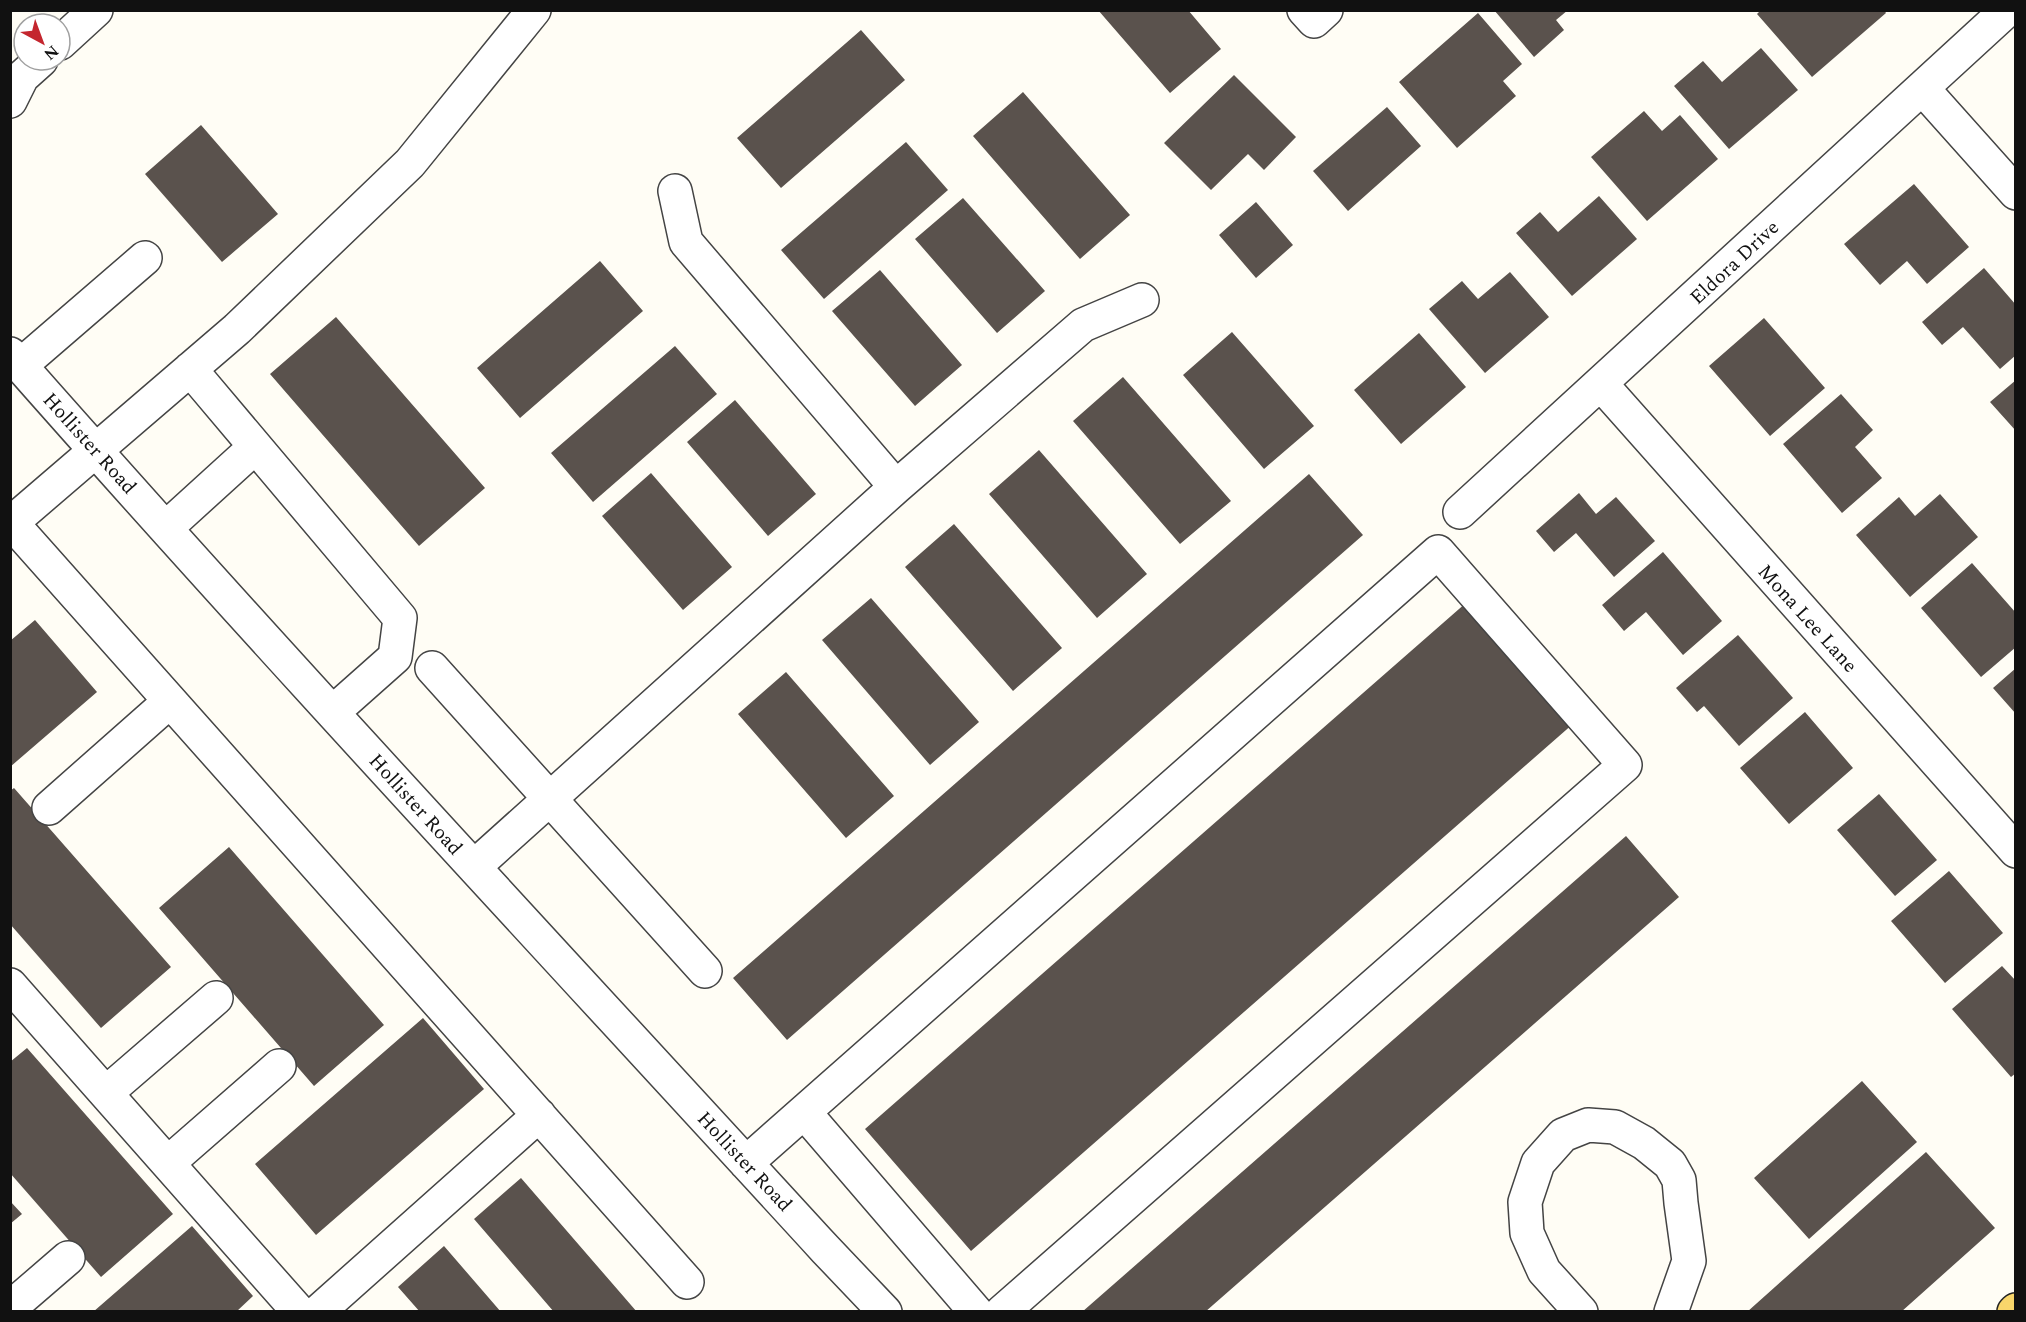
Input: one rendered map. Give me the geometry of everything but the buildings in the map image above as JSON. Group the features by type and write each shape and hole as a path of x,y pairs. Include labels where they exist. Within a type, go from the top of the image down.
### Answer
{"street":[{"path":"72,32 96,10"},
{"path":"534,10 410,163 237,329 11,522 687,1282"},
{"name":"Eldora Drive","path":"1460,512 2007,10"},
{"path":"10,101 22,78 28,72"},
{"path":"1923,89 2016,194"},
{"path":"675,191 686,242 896,487"},
{"path":"16,360 145,258"},
{"path":"474,867 896,487 1083,325 1142,300"},
{"name":"Hollister Road","path":"16,360 474,867 826,1250 885,1311"},
{"path":"190,369 400,618 395,657 333,712"},
{"name":"Mona Lee Lane","path":"1601,384 2016,851"},
{"path":"166,528 255,447"},
{"path":"746,1163 1438,552 1625,765 1002,1311"},
{"path":"432,668 705,971"},
{"path":"49,808 170,701"},
{"path":"11,987 168,1163 316,1310 539,1115"},
{"path":"106,1093 216,998"},
{"path":"168,1163 279,1066"},
{"path":"804,1112 976,1311"},
{"path":"1581,1311 1544,1271 1527,1233 1525,1202 1538,1162 1563,1135 1588,1125 1616,1127 1644,1143 1670,1164 1680,1180 1689,1261 1671,1311"},
{"name":"Hollister Road","path":"826,1250 867,1311"},
{"path":"10,1308 68,1258"}]}
